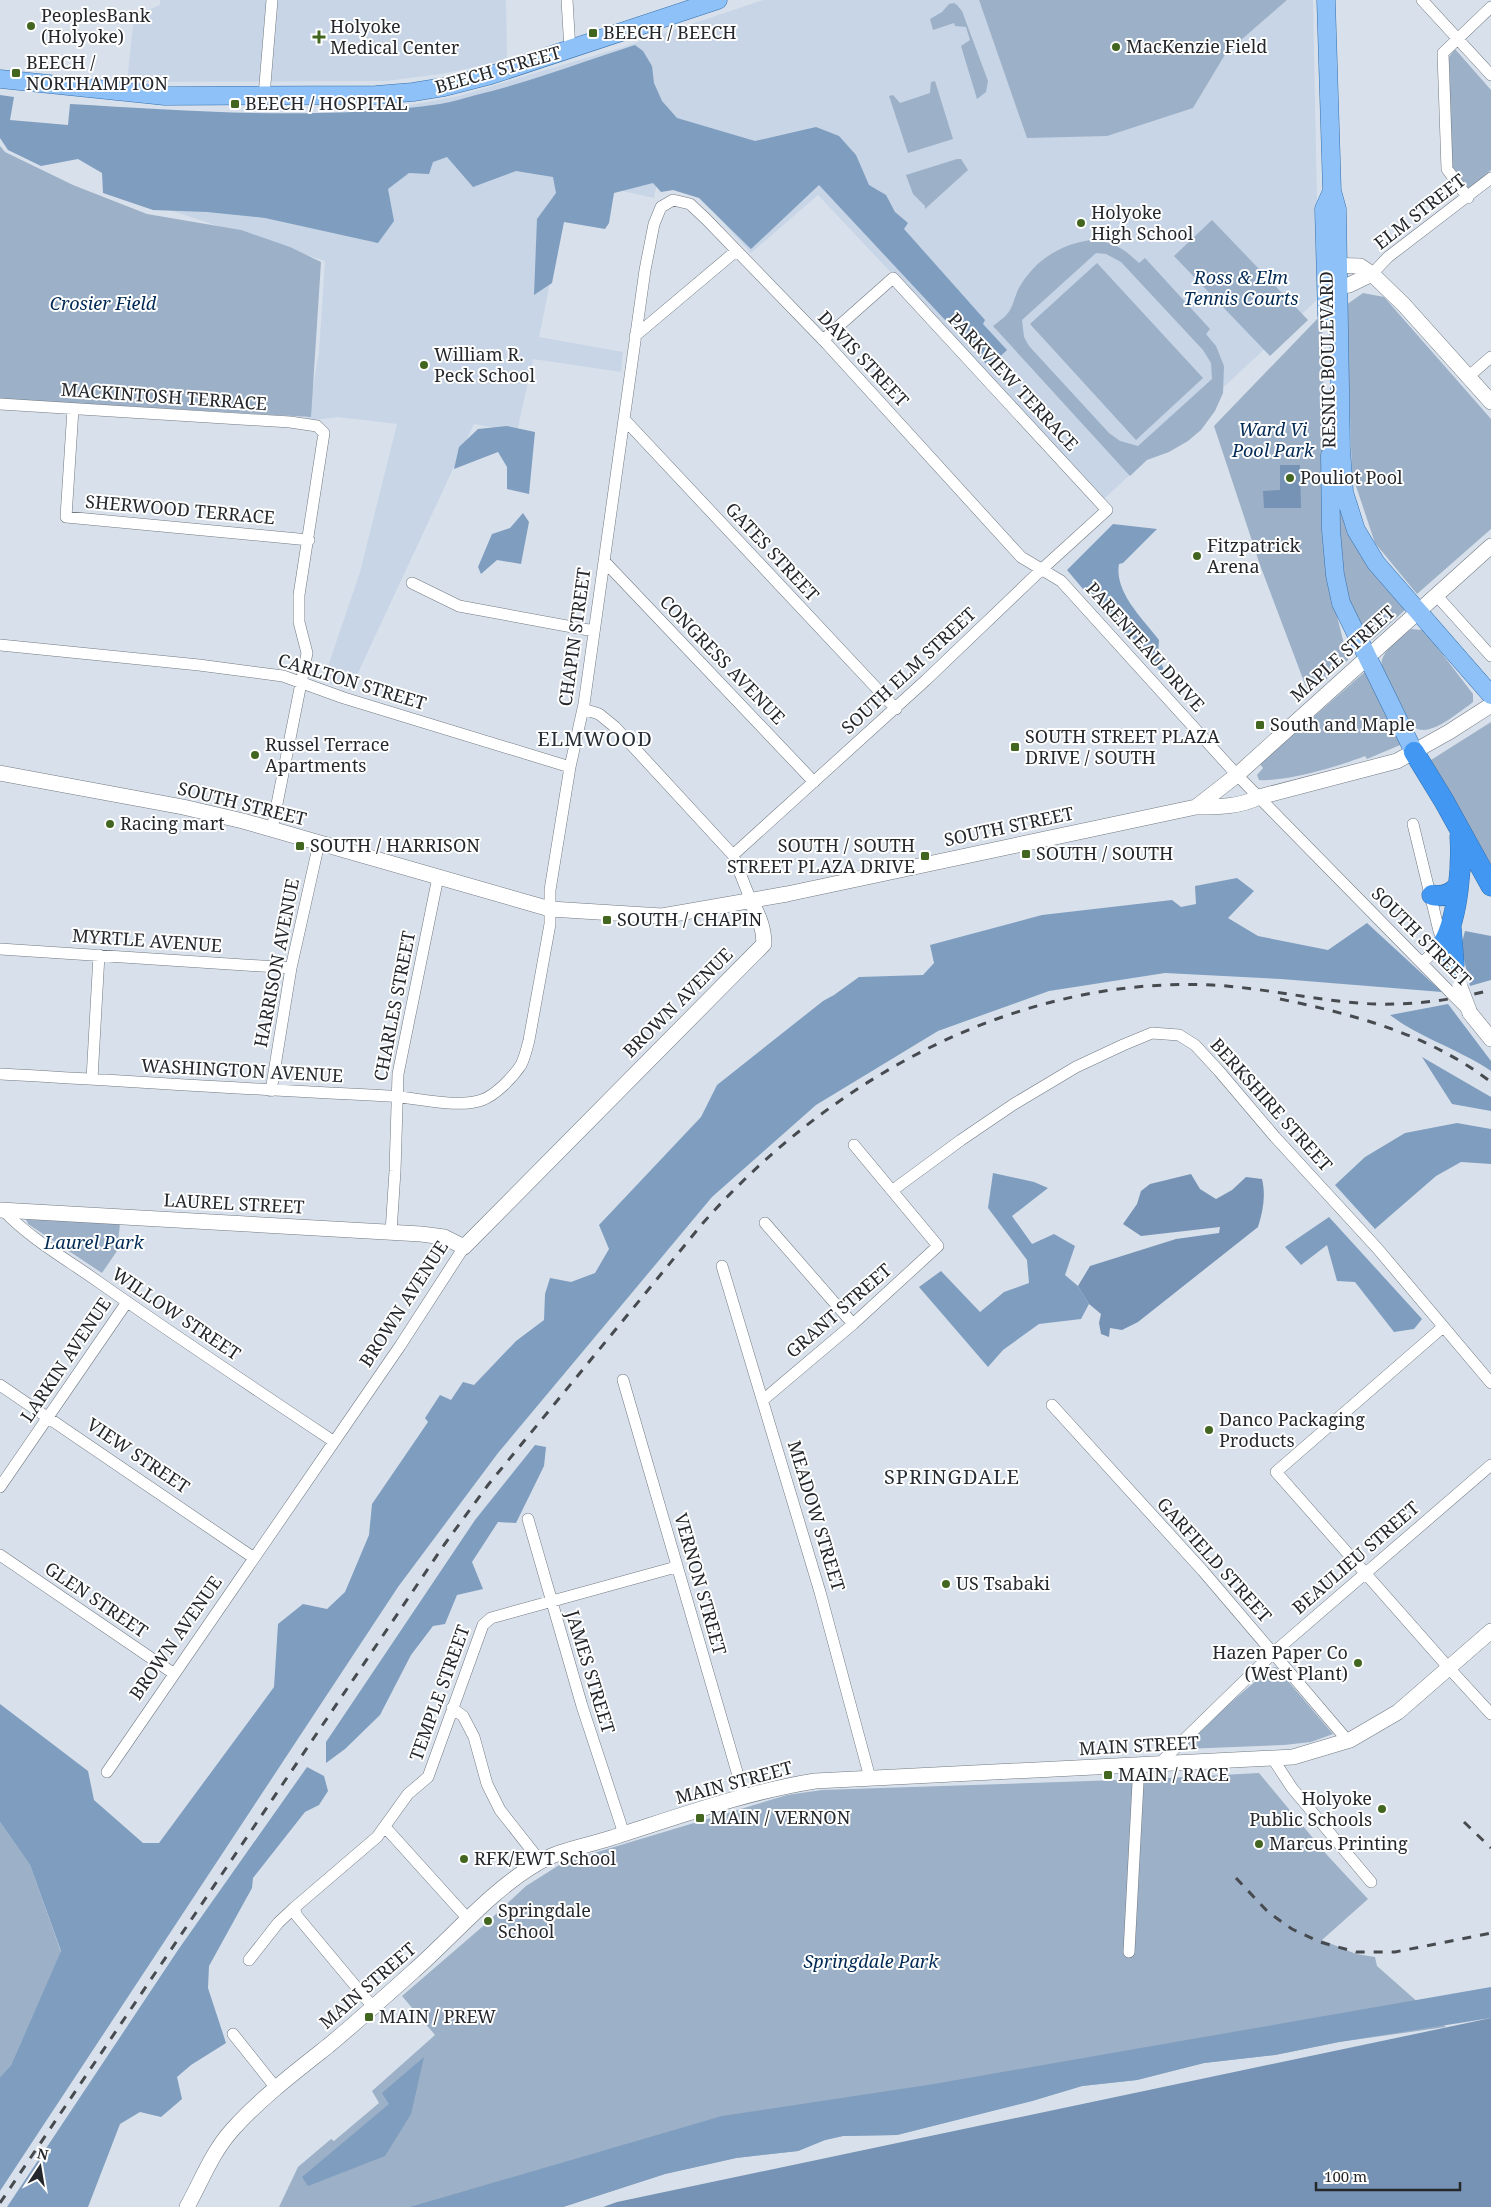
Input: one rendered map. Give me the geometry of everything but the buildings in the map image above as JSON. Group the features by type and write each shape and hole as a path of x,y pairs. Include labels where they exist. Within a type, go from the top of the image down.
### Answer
{"highway":[{"path":"1414,752 1444,801 1491,886"},
{"path":"1454,965 1447,933 1462,857 1460,832"},
{"path":"1432,895 1447,894 1457,888"}],"main road":[{"name":"BEECH STREET","path":"0,79 165,96 376,95 421,91 465,83 718,0"},
{"name":"RESNIC BOULEVARD","path":"1326,0 1332,191 1337,209 1332,264 1331,530 1335,576 1341,603 1414,752"},
{"path":"1332,264 1360,266 1372,274 1404,304 1491,402"},
{"path":"1332,288 1356,283 1372,274"},
{"name":"RESNIC BOULEVARD","path":"1332,288 1344,492 1356,530 1376,563 1491,695"},
{"name":"MAPLE STREET","path":"1196,807 1216,802 1230,793 1237,785 1237,775 1491,546"},
{"path":"1259,797 1397,761 1491,705"},
{"name":"SOUTH STREET","path":"0,773 183,807 272,829 550,909 662,916 751,901 1196,807 1230,806 1249,802 1259,797"},
{"name":"BROWN AVENUE","path":"464,1247 764,944 764,932 751,901"},
{"name":"SOUTH STREET","path":"1454,965 1456,990 1470,1013 1491,1039"},
{"name":"LAUREL STREET","path":"2,1210 391,1232 436,1236 464,1247"},
{"name":"MAIN STREET","path":"187,2207 209,2160 232,2129 276,2088 373,2007 503,1888 540,1861 560,1852 744,1796 816,1781 1293,1757 1348,1741 1398,1712 1491,1630"}],"street":[{"path":"264,96 272,0"},
{"path":"567,0 570,50"},
{"path":"1422,0 1491,75"},
{"path":"1468,198 1447,169 1444,53 1491,7"},
{"name":"ELM STREET","path":"1372,274 1388,258 1468,198 1491,178"},
{"name":"DAVIS STREET","path":"655,220 661,207 673,200 690,204 823,340 1021,557 1041,570"},
{"name":"CHAPIN STREET","path":"482,1100 491,1095 512,1076 525,1056 550,924 550,890 570,766 582,709 635,336 655,220"},
{"path":"635,336 736,251"},
{"name":"PARKVIEW TERRACE","path":"823,340 893,278 1107,510"},
{"path":"1469,376 1491,357"},
{"name":"MACKINTOSH TERRACE","path":"0,404 290,422 317,426 323,432 309,540"},
{"name":"SHERWOOD TERRACE","path":"73,409 66,517 309,540"},
{"name":"GATES STREET","path":"624,419 896,708"},
{"name":"SOUTH ELM STREET","path":"732,854 896,708 1107,510"},
{"path":"272,829 307,653 299,622 299,596 309,540"},
{"name":"CONGRESS AVENUE","path":"604,561 814,782"},
{"name":"PARENTEAU DRIVE","path":"1041,570 1061,581 1259,797"},
{"path":"412,583 459,606 594,631"},
{"path":"1437,596 1491,656"},
{"name":"CARLTON STREET","path":"0,645 199,665 283,676 344,698 570,766"},
{"path":"582,709 599,714 615,727 732,854 751,901"},
{"name":"SOUTH STREET","path":"1259,797 1341,883 1422,963 1456,990"},
{"path":"1413,824 1432,895 1439,931 1447,933 1422,963"},
{"name":"HARRISON AVENUE","path":"271,1091 291,968 319,843"},
{"name":"CHARLES STREET","path":"391,1232 398,1074 438,877"},
{"name":"MYRTLE AVENUE","path":"0,949 291,968"},
{"path":"92,1079 99,955"},
{"name":"BERKSHIRE STREET","path":"893,1190 969,1135 1076,1067 1152,1033 1179,1035 1195,1046 1219,1071 1281,1143 1377,1248 1491,1383"},
{"name":"WASHINGTON AVENUE","path":"0,1074 397,1097 450,1102 482,1100"},
{"path":"854,1146 893,1190"},
{"name":"GRANT STREET","path":"763,1400 853,1324 938,1246 893,1190"},
{"name":"WILLOW STREET","path":"2,1210 30,1234 127,1302 333,1442"},
{"path":"765,1223 853,1324"},
{"name":"BROWN AVENUE","path":"107,1772 400,1346 464,1247"},
{"name":"MEADOW STREET","path":"722,1266 820,1592 870,1778"},
{"name":"LARKIN AVENUE","path":"0,1487 127,1302"},
{"path":"1443,1328 1276,1472 1491,1714"},
{"name":"VERNON STREET","path":"623,1380 744,1796"},
{"name":"VIEW STREET","path":"0,1385 254,1558"},
{"name":"GARFIELD STREET","path":"1052,1405 1203,1571 1348,1741"},
{"name":"BEAULIEU STREET","path":"1160,1763 1273,1653 1491,1465"},
{"name":"JAMES STREET","path":"528,1518 550,1601 624,1834"},
{"name":"GLEN STREET","path":"0,1555 174,1673"},
{"name":"TEMPLE STREET","path":"249,1960 278,1923 377,1837 392,1813 408,1794 428,1777 483,1625 491,1618 676,1567"},
{"path":"452,1708 463,1716 474,1737 487,1784 500,1810 540,1861"},
{"path":"1273,1759 1292,1788 1371,1882"},
{"path":"1129,1952 1139,1764"},
{"path":"385,1827 469,1920"},
{"path":"294,1908 297,1916 373,2007"},
{"path":"233,2034 276,2088"}],"shaded area":[{"name":"Holyoke Medical Center","path":"160,0 506,0 507,58 485,65 441,74 386,81 127,82 134,16 160,5"},
{"name":"Holyoke High School","path":"763,0 979,0 1027,138 1193,108 1226,53 1287,0 1313,0 1319,298 1104,499 818,195 751,253 669,163 659,172 654,198 571,180 539,337 623,352 621,372 533,359 517,432 474,424 350,690 323,681 360,572 397,424 338,417 307,421 319,352 325,261 142,201 357,115 459,96 623,47"},
{"path":"635,45 643,51 652,66 654,83 662,101 677,118 755,141 816,127 839,136 856,155 869,185 886,195 895,212 908,223 904,229 985,320 983,324 1007,350 989,367 819,185 751,249 699,198 673,190 661,192 653,183 614,193 609,223 605,229 564,222 552,283 534,295 537,219 556,193 553,177 516,171 473,187 447,157 433,162 429,174 409,173 388,189 394,221 378,243 265,218 207,212 153,210 103,193 102,173 78,159 41,166 8,150 0,138 0,95 14,97 10,120 68,125 70,104 255,113 349,112 395,109 444,103 496,90"},
{"path":"507,426 535,432 529,494 507,489 507,467 498,452 454,469 459,447 478,429"},
{"name":"Pouliot Pool","path":"1280,465 1300,465 1301,508 1264,508 1263,491 1280,490"},
{"path":"523,513 529,522 521,564 497,560 481,574 478,567 492,534 510,528"},
{"path":"1113,524 1157,529 1123,563 1119,564 1119,574 1121,585 1131,605 1159,640 1158,655 1167,678 1099,608 1067,570"},
{"path":"1237,878 1254,891 1228,918 1258,936 1328,950 1367,923 1442,992 1281,979 1165,973 1049,991 938,1031 816,1105 712,1197 498,1453 398,1587 0,2191 0,2077 11,2065 61,1951 30,1865 0,1822 0,1704 88,1771 94,1800 143,1843 159,1843 274,1687 278,1624 303,1604 327,1609 345,1592 369,1535 372,1504 428,1422 425,1418 440,1395 451,1400 463,1382 474,1385 516,1341 544,1320 545,1294 550,1278 571,1282 595,1273 609,1249 599,1225 701,1117 717,1085 823,1001 859,977 923,975 934,963 930,945 1042,915 1172,900 1181,907 1196,904 1195,886"},
{"path":"1465,931 1491,936 1491,980 1470,986 1461,946"},
{"path":"1448,1004 1491,1061 1491,1071 1390,1015"},
{"path":"1422,1057 1491,1097 1491,1111 1452,1104"},
{"path":"1457,1123 1491,1129 1491,1164 1461,1162 1436,1176 1375,1229 1335,1185 1365,1157 1405,1133"},
{"path":"993,1173 1034,1182 1048,1188 1012,1216 1032,1244 1054,1234 1075,1246 1065,1275 1078,1286 1089,1304 1081,1319 1039,1324 1003,1350 988,1367 919,1287 941,1271 980,1312 1004,1292 1029,1283 1027,1260 988,1208"},
{"path":"1191,1174 1200,1189 1216,1199 1232,1190 1246,1177 1262,1179 1263,1203 1258,1227 1138,1322 1122,1330 1110,1328 1109,1337 1101,1334 1099,1323 1101,1314 1089,1304 1078,1286 1090,1266 1176,1239 1219,1233 1220,1227 1141,1236 1123,1224 1137,1204 1141,1191 1150,1184"},
{"path":"1329,1217 1422,1319 1414,1329 1394,1332 1355,1282 1337,1281 1327,1245 1301,1265 1285,1247"},
{"path":"535,1445 546,1447 544,1466 516,1523 498,1522 472,1562 483,1589 457,1595 445,1624 433,1626 411,1655 380,1715 345,1749 326,1763 326,1742 475,1520"},
{"path":"307,1767 324,1776 328,1791 319,1805 305,1812 253,1878 252,1888 209,1966 208,1988 226,2043 191,2065 177,2077 182,2099 161,2117 140,2112 120,2124 88,2207 7,2207 178,1950"},
{"path":"1491,1987 1491,2018 1339,2042 1275,2055 1204,2063 1137,2080 1082,2086 1032,2101 897,2135 843,2136 825,2140 798,2151 736,2158 665,2174 563,2207 410,2207 722,2116 934,2084"},
{"path":"1491,2018 1491,2207 603,2207 617,2202"},
{"path":"424,2057 411,2114 385,2156 308,2186 302,2177 389,2104 382,2093"}],"green space":[{"name":"MacKenzie Field","path":"979,0 1287,0 1226,53 1193,108 1107,136 1027,138"},
{"path":"954,3 962,11 988,81 986,92 977,99 961,46 970,40 966,27 955,26 954,23 933,30 930,19 942,12 949,4"},
{"path":"1455,49 1491,90 1491,170 1468,190 1452,170 1449,57"},
{"path":"935,81 953,139 908,153 889,96 893,95 900,103 930,93 931,82"},
{"name":"Crosier Field","path":"0,146 5,152 73,185 147,214 241,230 290,247 321,262 311,417 0,399"},
{"path":"961,159 968,170 925,209 925,206 913,194 906,175"},
{"name":"Ross & Elm Tennis Courts","path":"1212,220 1308,320 1270,356 1174,256"},
{"path":"1091,240 1111,244 1122,249 1139,263 1145,258 1210,329 1206,334 1216,346 1224,366 1223,393 1215,411 1201,430 1188,441 1169,452 1147,460 1130,476 993,326 1009,312 1025,278 1040,262 1069,245","holes":["1096,253 1106,254 1121,262 1203,350 1211,363 1212,379 1138,446 1120,441 1109,433 1029,346 1024,337 1022,320"]},
{"path":"1097,263 1203,378 1136,440 1030,324"},
{"path":"1363,293 1384,297 1491,419 1491,529 1417,594 1375,543 1352,474 1346,305"},
{"name":"Ward Vi Pool Park","path":"1322,314 1327,576 1348,660 1309,695 1260,565 1214,426"},
{"path":"1340,508 1406,609 1372,640 1363,631 1355,617 1349,599 1340,539"},
{"path":"1411,629 1423,630 1427,634 1473,694 1473,702 1468,706 1440,725 1425,730 1412,726 1382,668 1383,657 1387,651"},
{"path":"1367,670 1405,743 1367,759 1365,756 1327,769 1297,776 1259,780 1257,775 1263,768 1260,764"},
{"path":"1491,722 1491,872 1431,760"},
{"name":"Laurel Park","path":"26,1219 120,1224 117,1251 102,1273 28,1224"},
{"path":"1276,1667 1333,1734 1311,1742 1284,1745 1184,1749 1183,1743 1271,1668"},
{"name":"Springdale Park","path":"1259,1773 1327,1855 1368,1899 1322,1940 1356,1954 1375,1957 1377,1966 1446,2027 1339,2042 1275,2055 1204,2063 1137,2080 1082,2086 1032,2101 897,2135 843,2136 825,2140 798,2151 736,2158 665,2174 563,2207 279,2207 298,2167 331,2139 334,2141 379,2103 372,2091 435,2035 402,1996 526,1886 564,1862 787,1795 822,1790 1148,1779"},
{"path":"0,1822 30,1865 61,1952 11,2065 0,2077"}],"railway":[{"path":"0,2203 444,1545 488,1485 703,1223 753,1171 809,1124 868,1082 932,1047 998,1018 1068,998 1139,987 1212,985 1334,1001 1405,1004 1462,997 1491,990"},
{"path":"1280,999 1336,1012 1390,1028 1442,1051 1467,1065 1491,1082"},
{"path":"1464,1822 1491,1848"},
{"path":"1236,1878 1268,1912 1292,1929 1320,1942 1356,1952 1395,1952 1491,1933"}],"place":[{"name":"PeoplesBank (Holyoke)","path":"31,26"},
{"name":"BEECH / BEECH","path":"593,33"},
{"name":"Holyoke Medical Center","path":"319,37"},
{"name":"MacKenzie Field","path":"1116,47"},
{"name":"BEECH / NORTHAMPTON","path":"16,73"},
{"name":"BEECH / HOSPITAL","path":"235,104"},
{"name":"Holyoke High School","path":"1081,223"},
{"name":"William R. Peck School","path":"424,365"},
{"name":"Pouliot Pool","path":"1290,478"},
{"name":"Fitzpatrick Arena","path":"1197,556"},
{"name":"South and Maple","path":"1260,725"},
{"name":"SOUTH STREET PLAZA DRIVE / SOUTH","path":"1015,747"},
{"name":"Russel Terrace Apartments","path":"255,755"},
{"name":"Racing mart","path":"110,824"},
{"name":"SOUTH / HARRISON","path":"300,846"},
{"name":"SOUTH / SOUTH","path":"1026,854"},
{"name":"SOUTH / SOUTH STREET PLAZA DRIVE","path":"925,856"},
{"name":"SOUTH / CHAPIN","path":"607,920"},
{"name":"Danco Packaging Products","path":"1209,1430"},
{"name":"US Tsabaki","path":"946,1584"},
{"name":"Hazen Paper Co (West Plant)","path":"1358,1663"},
{"name":"MAIN / RACE","path":"1108,1775"},
{"name":"Holyoke Public Schools","path":"1382,1809"},
{"name":"MAIN / VERNON","path":"700,1818"},
{"name":"Marcus Printing","path":"1259,1844"},
{"name":"RFK/EWT School","path":"464,1859"},
{"name":"Springdale School","path":"488,1921"},
{"name":"MAIN / PREW","path":"369,2017"}],"district":[{"name":"ELMWOOD","path":"595,739"},
{"name":"SPRINGDALE","path":"952,1477"}]}
